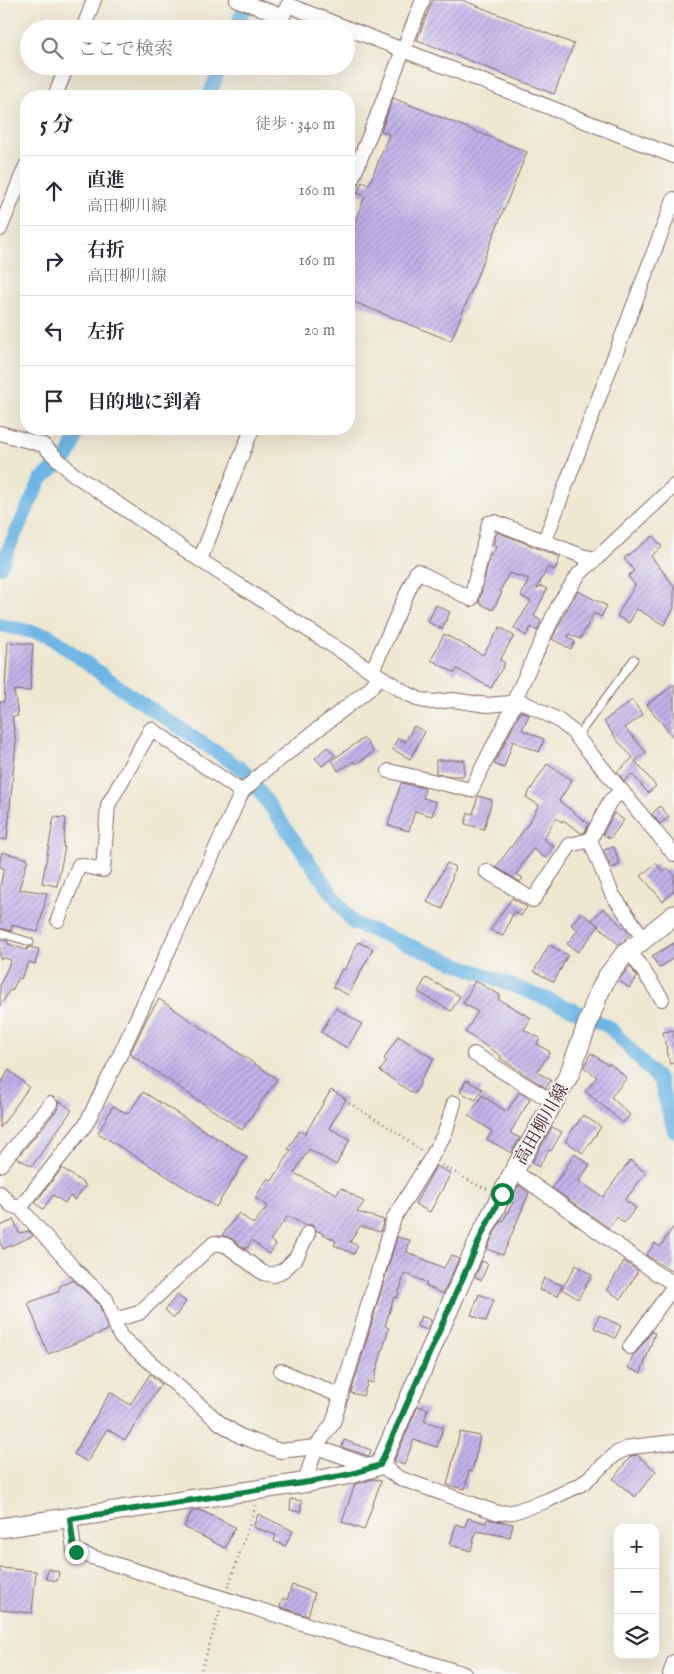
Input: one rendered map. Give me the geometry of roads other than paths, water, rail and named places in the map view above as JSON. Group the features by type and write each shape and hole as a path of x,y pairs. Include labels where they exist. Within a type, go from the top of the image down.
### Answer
{"main road":[{"name":"高田柳川線","path":"377,1466 483,1232 514,1171 569,1075 598,995 607,977 623,956 674,915"},
{"path":"0,1528 70,1519 305,1482 351,1474 377,1466"}],"street":[{"path":"86,20 94,0"},
{"path":"237,0 283,16 288,5 326,20"},
{"path":"355,171 423,0"},
{"path":"355,31 674,156"},
{"path":"57,90 63,75"},
{"path":"0,229 20,181"},
{"path":"545,540 674,199"},
{"path":"0,433 43,445 72,473 200,560 406,693 420,700 433,702 453,700 487,705 523,702 558,720 576,737 674,854"},
{"path":"200,560 250,435"},
{"path":"389,771 471,790 514,703 559,604 579,574 674,486"},
{"path":"20,1208 86,1124 242,792 262,773 368,690 417,571 471,599 489,523 495,522 582,556 596,559"},
{"path":"58,920 78,865 103,870 108,805 150,729 242,792"},
{"path":"486,872 533,900 570,845 590,840 610,801 622,791"},
{"path":"590,840 612,894 662,1000"},
{"path":"474,1054 553,1102"},
{"path":"305,1482 316,1447 333,1423 394,1218 431,1158 444,1132 454,1103"},
{"path":"0,1165 50,1104"},
{"path":"514,1171 674,1285 630,1347"},
{"path":"0,1193 11,1205 20,1208 75,1270 106,1299 120,1336 226,1428 240,1436 280,1451 316,1447 377,1466 399,1478 498,1513 513,1512 546,1501 582,1484 617,1453 631,1447 674,1442"},
{"path":"114,1320 138,1313 214,1243 226,1245 263,1273 274,1275 285,1270 296,1258 308,1233"},
{"path":"281,1371 341,1396"},
{"path":"70,1519 74,1550 76,1552 464,1674"},
{"path":"670,1674 674,1662"}],"lane":[{"path":"576,737 634,659"},
{"path":"0,933 30,942"}],"waterway":[{"path":"239,20 247,0"},
{"path":"211,90 217,75"},
{"path":"0,567 41,479 68,457 77,435"},
{"path":"0,625 48,635 133,697 245,771 353,923 572,1009 609,1027 660,1081 674,1131"}]}
